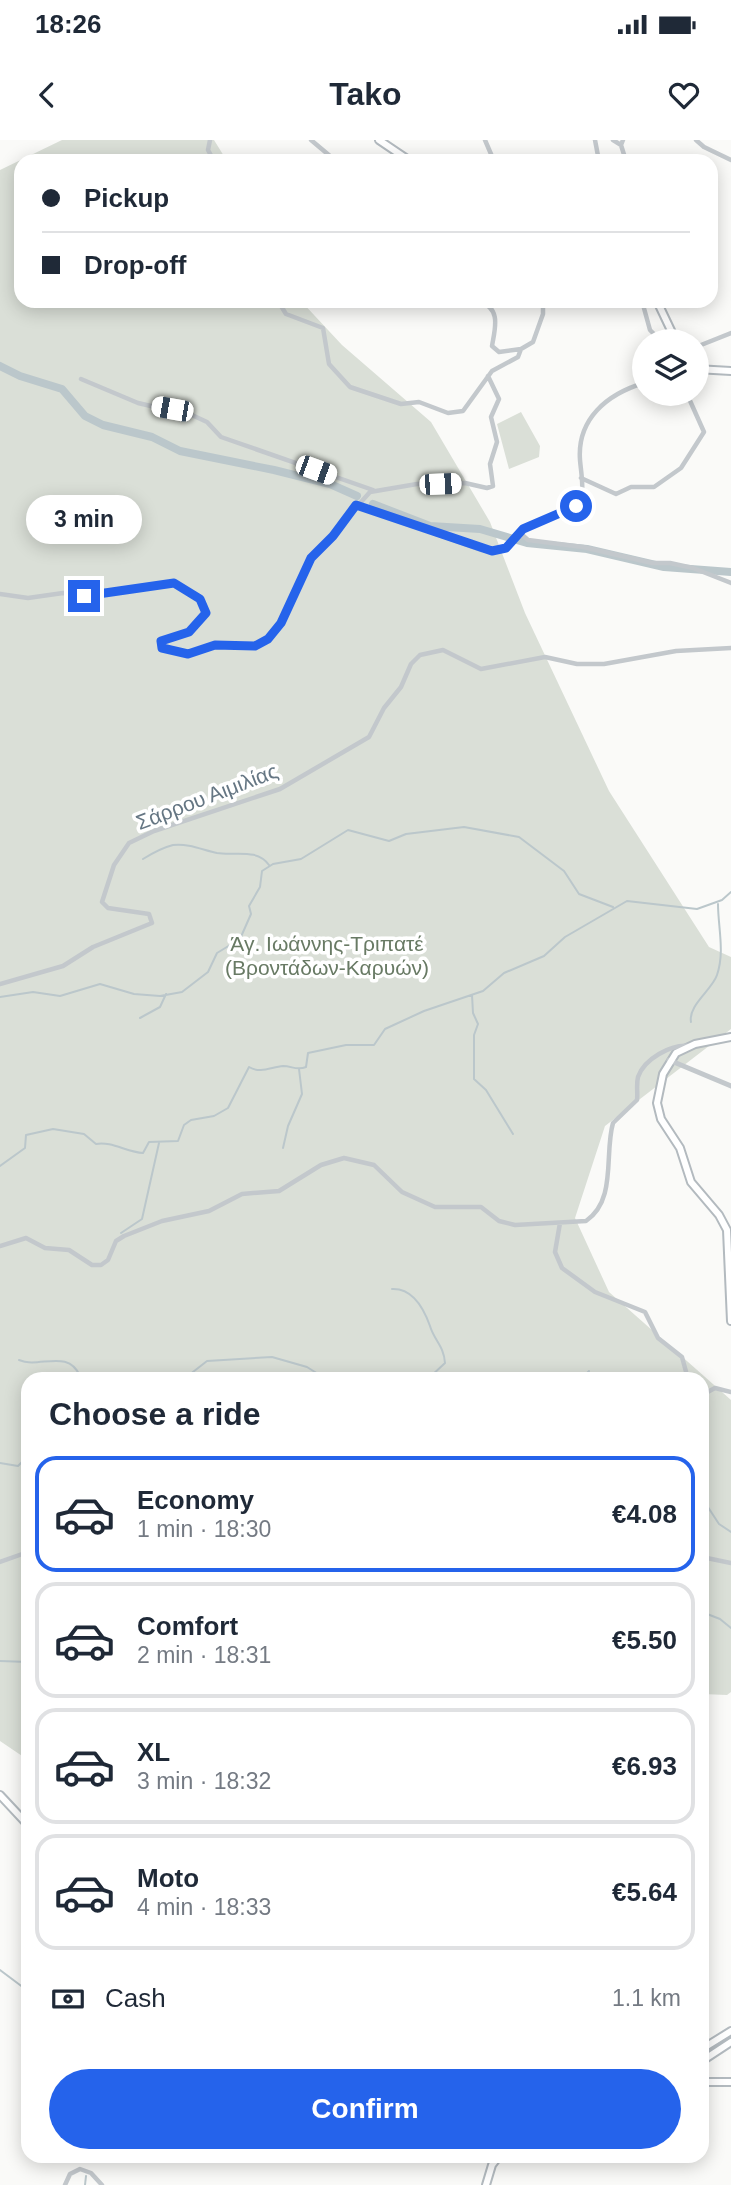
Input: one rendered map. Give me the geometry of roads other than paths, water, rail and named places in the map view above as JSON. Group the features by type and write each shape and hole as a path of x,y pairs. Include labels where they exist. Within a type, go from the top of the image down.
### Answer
{"main road":[{"path":"379,140 400,154"},
{"path":"660,308 670,329"},
{"path":"709,369 731,370"},
{"path":"731,1037 689,1046 669,1060 659,1085 659,1112 680,1147 693,1185 719,1215 727,1230 731,1321"},
{"path":"0,1795 21,1818"},
{"path":"709,2045 731,2031"},
{"path":"709,2056 731,2042"},
{"path":"709,2082 731,2082"},
{"path":"486,2185 494,2163"}],"street":[{"path":"613,140 622,143"},
{"path":"696,140 704,147 731,160"},
{"path":"311,141 327,154"},
{"path":"282,308 286,314 323,328 331,368 345,384 359,392 401,404 419,402 457,413 466,409 488,376 501,364 519,356 521,349"},
{"path":"489,308 496,320 494,349 499,352 521,349 535,340 543,308"},
{"path":"644,308 650,329"},
{"path":"709,342 731,334"},
{"path":"81,379 138,403 194,416 207,422 221,437 372,491 417,484 465,483 487,488 493,486 490,464 497,442 491,417 499,399 488,376"},
{"path":"357,503 481,550 498,551 513,540 517,533 576,506 581,498 579,442 586,423 605,403 632,389"},
{"path":"581,478 617,494 631,487 654,487 679,471 704,432 692,406"},
{"path":"0,594 28,598 64,593 90,596 172,582 200,599 206,613 189,632 161,641 162,648 188,654 215,645 255,646 268,639 279,628 311,558 333,536 357,503 372,491"},
{"path":"517,533 528,540 693,568 731,583"},
{"name":"Σάρρου Αιμιλίας","path":"0,985 63,966 100,944 153,923 151,915 146,912 112,909 102,902 114,865 129,843 154,831 280,789 363,741 375,730 384,708 401,687 411,664 425,653 443,650 481,669 541,657 577,664 604,664 676,651 731,648"},
{"path":"0,1246 26,1238 45,1248 71,1251 90,1264 100,1265 108,1260 116,1241 124,1236 162,1221 209,1212 247,1192 279,1191 321,1165 344,1158 374,1166 402,1192 435,1207 481,1207 499,1221 515,1226 588,1221 600,1202 608,1176 612,1123 637,1100 637,1080 643,1068 676,1046 689,1046"},
{"path":"669,1060 731,1086"},
{"path":"559,1223 555,1252 562,1268 594,1292 645,1312 655,1334 682,1357 686,1372"},
{"path":"709,1391 715,1388 731,1392"},
{"path":"0,1562 21,1554"},
{"path":"709,1558 731,1563"},
{"path":"65,2185 70,2174 82,2169 92,2172 102,2185"}],"waterway":[{"path":"0,366 20,376 62,389 85,416 103,425 152,437 180,451 330,484 357,496"},
{"path":"373,504 430,526 480,529 527,543 587,549 664,567 731,572"},
{"path":"0,997 33,992 60,996 100,984 134,994 160,996 182,992 208,972 217,953 240,939 251,914 249,906 260,887 262,871 273,864 301,859 348,830 389,841 406,834 464,827 519,837 564,871 579,894 613,907"},
{"path":"143,859 166,847 179,845 217,853 258,856 269,865"},
{"path":"0,1166 25,1148 26,1135 53,1129 84,1134 96,1144 143,1153 149,1142 178,1141 184,1125 191,1120 214,1116 228,1108 249,1067 262,1070 283,1066 303,1068 306,1067 308,1053 346,1045 374,1045 385,1029 424,1011 483,991 504,973 544,956 565,937 627,901 697,909 722,900 731,892"},
{"path":"691,1022 693,1010 717,975 721,948 718,904"},
{"path":"140,1018 160,1007 166,994"},
{"path":"472,995 473,1013 478,1024 474,1035 474,1079 486,1090 513,1134"},
{"path":"283,1148 288,1126 302,1094 299,1069"},
{"path":"121,1233 142,1219 159,1143"},
{"path":"392,1289 412,1296 424,1313 443,1352 445,1363 435,1372"},
{"path":"193,1372 207,1361 272,1357 307,1367 315,1372"},
{"path":"19,1360 61,1361 68,1363 78,1372"},
{"path":"0,1463 18,1466 21,1463"},
{"path":"709,1509 719,1524 731,1532"},
{"path":"709,1615 731,1628"},
{"path":"0,1661 21,1662"},
{"path":"0,1970 21,1986"},
{"path":"85,2185 86,2176"}],"park label":[{"name":"Άγ. Ιωάννης-Τριπατέ (Βροντάδων-Καρυών)","path":"327,956"}]}
